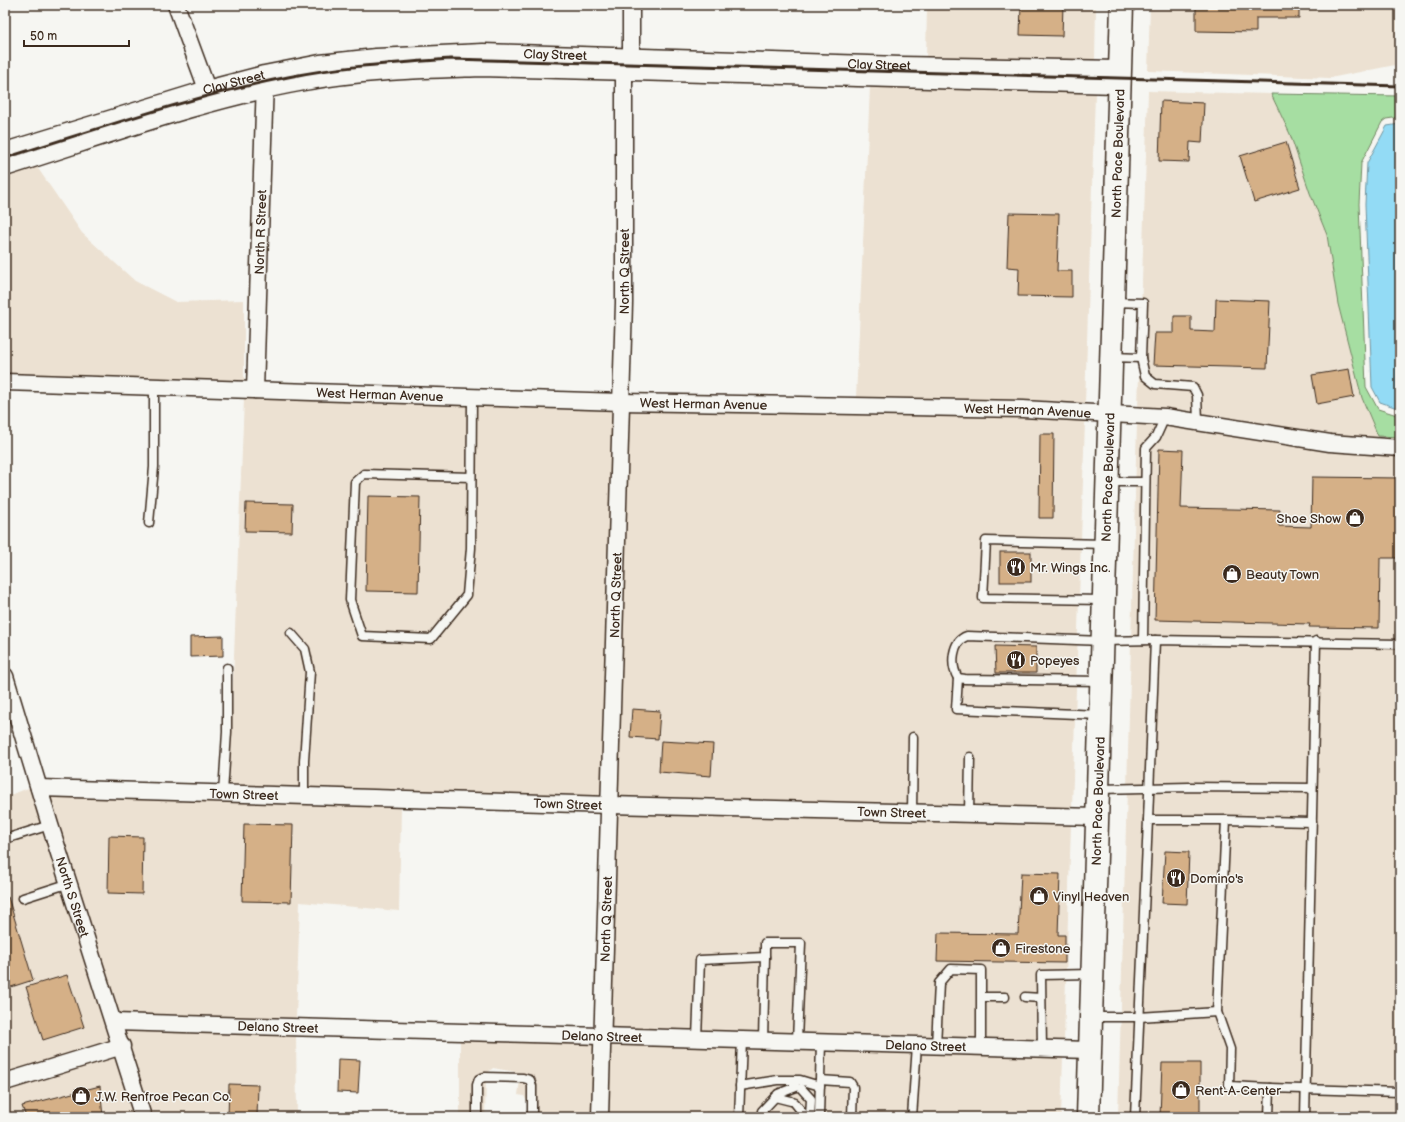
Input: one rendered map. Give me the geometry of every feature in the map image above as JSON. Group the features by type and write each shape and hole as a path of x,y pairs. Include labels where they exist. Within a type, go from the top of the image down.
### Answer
{"main road":[{"name":"North Pace Boulevard","path":"1088,1117 1122,5"}],"street":[{"path":"176,5 207,89"},
{"path":"631,5 631,57"},
{"name":"Clay Street","path":"5,151 207,89 264,74 320,63 376,57 444,53 631,57 932,66 1119,77"},
{"name":"Clay Street","path":"5,168 189,110 265,90 342,76 422,70 482,68 624,73 1119,77"},
{"name":"North Q Street","path":"600,1117 621,402 625,168 624,73"},
{"name":"North R Street","path":"255,390 265,90 264,74"},
{"name":"West Herman Avenue","path":"5,382 621,402 1015,409 1165,417 1330,443 1400,448"},
{"name":"North S Street","path":"5,676 50,824 122,1046 143,1117"},
{"name":"Town Street","path":"39,788 610,806 1097,817"},
{"name":"Delano Street","path":"114,1022 1089,1050"},
{"path":"5,1082 122,1046"}],"lane":[{"path":"1113,302 1143,303 1141,358 1145,376 1155,384 1193,387 1197,395 1198,421"},
{"path":"1111,357 1141,358"},
{"path":"149,523 154,467 154,387"},
{"path":"471,477 364,474 355,482 350,600 362,636 432,639 467,595 471,548 472,397"},
{"path":"1143,640 1146,448 1156,437 1165,417"},
{"path":"1108,482 1145,482"},
{"path":"1104,600 983,598 986,540 1106,544"},
{"path":"291,633 305,649 310,672 304,761 304,796"},
{"path":"1100,715 956,708 958,678 954,670 955,645 960,638 967,636 1103,641 1316,641 1400,644"},
{"path":"1135,1117 1155,640"},
{"path":"1305,1117 1316,641"},
{"path":"223,793 228,732 227,668"},
{"path":"958,678 1102,681"},
{"path":"912,813 913,737"},
{"path":"969,814 970,757"},
{"path":"1098,788 1312,788"},
{"path":"1148,820 1312,822"},
{"path":"1226,820 1217,1012 1230,1049 1229,1086 1400,1092"},
{"path":"5,839 50,824"},
{"path":"23,898 70,883"},
{"path":"763,1040 765,943 801,943 797,1041"},
{"path":"697,1038 700,960 765,957"},
{"path":"936,1046 939,983 951,969 982,970 981,1047"},
{"path":"1042,1049 1041,975 1093,974"},
{"path":"982,996 1005,997"},
{"path":"1025,998 1042,998"},
{"path":"1091,1016 1138,1017 1217,1012"},
{"path":"739,1117 742,1040"},
{"path":"819,1117 821,1042"},
{"path":"912,1117 917,1045"},
{"path":"477,1117 477,1085 479,1079 485,1077 523,1078 530,1080 532,1086 532,1117"},
{"path":"740,1086 778,1080 800,1080 820,1083 850,1082 853,1087 852,1117"},
{"path":"762,1117 762,1111 778,1094 798,1088 812,1099 810,1117"},
{"path":"1269,1117 1270,1088"},
{"path":"775,1097 793,1102 806,1117"}],"shaded area":[{"path":"927,5 1096,5 1095,61 926,58"},
{"path":"1150,5 1400,5 1400,64 1330,78 1148,71"},
{"path":"870,87 1095,93 1085,404 1024,401 856,398"},
{"path":"1148,91 1271,94 1290,134 1310,193 1327,235 1338,304 1362,399 1378,436 1400,437 1400,440 1331,435 1183,410 1138,407"},
{"path":"37,167 82,233 135,281 176,302 244,300 244,382 5,374 5,177"},
{"path":"244,398 614,409 603,797 211,785 229,784"},
{"path":"628,410 1023,417 1085,421 1072,808 617,798"},
{"path":"1137,423 1165,425 1329,451 1400,457 1400,1117 1118,1117"},
{"path":"31,787 32,795 34,795 107,1023 107,1030 109,1030 112,1041 5,1073 5,797"},
{"path":"49,796 401,807 399,911 300,902 296,1019 119,1014"},
{"path":"617,814 1071,825 1064,1041 610,1028"},
{"path":"124,1030 296,1035 297,1117 151,1117"},
{"path":"460,1040 595,1043 593,1117 526,1117 529,1105 524,1096 518,1095 520,1080 515,1072 493,1068 486,1074 485,1117 460,1117"},
{"path":"609,1044 1063,1057 1061,1117 607,1117"},
{"path":"117,1056 136,1117 5,1117 5,1090"}],"green space":[{"path":"1271,94 1400,96 1400,117 1386,119 1382,122 1361,163 1359,204 1366,387 1378,409 1400,416 1400,437 1378,436 1362,398 1338,304 1327,235 1310,193 1290,134"}],"water":[{"path":"1400,124 1400,409 1380,402 1372,387 1365,204 1367,163 1387,126"}],"building":[{"path":"1021,5 1063,5 1062,36 1020,35"},
{"path":"1196,5 1299,5 1299,18 1256,18 1256,32 1196,31"},
{"path":"1161,101 1204,103 1202,143 1190,142 1189,162 1159,161"},
{"path":"1286,142 1300,188 1254,202 1240,156"},
{"path":"1009,213 1059,214 1057,271 1072,271 1072,297 1018,296 1019,268 1007,267"},
{"path":"1216,299 1270,301 1267,368 1153,365 1155,333 1174,333 1174,316 1191,316 1191,331 1215,332"},
{"path":"1349,369 1354,397 1317,404 1312,375"},
{"path":"1040,434 1054,434 1053,518 1039,518"},
{"path":"1159,449 1183,450 1181,508 1280,510 1279,526 1311,527 1312,477 1400,478 1400,558 1380,558 1379,628 1309,627 1310,624 1155,620"},
{"path":"368,496 420,497 418,592 366,591"},
{"path":"246,503 293,504 292,532 245,531"},
{"name":"Mr. Wings Inc.","path":"1000,552 1031,552 1031,582 1000,582"},
{"path":"223,636 223,656 190,657 190,637"},
{"name":"Popeyes","path":"995,646 1036,647 1036,673 996,673"},
{"path":"632,709 660,711 658,739 630,737"},
{"path":"661,741 713,744 711,776 659,772"},
{"path":"244,824 293,825 291,902 242,901"},
{"path":"109,836 143,837 142,894 108,893"},
{"name":"Domino's","path":"1165,851 1189,852 1187,904 1162,903"},
{"path":"1021,873 1060,874 1058,935 1065,935 1065,963 937,961 938,933 1018,934"},
{"path":"8,897 33,980 5,989 5,898"},
{"path":"67,975 84,1027 43,1040 26,987"},
{"path":"338,1059 360,1060 358,1093 337,1092"},
{"name":"Rent-A-Center","path":"1162,1063 1200,1063 1200,1117 1160,1117"},
{"path":"229,1084 258,1085 257,1117 228,1117"},
{"name":"J.W. Renfroe Pecan Co.","path":"100,1086 103,1117 26,1117 22,1106"}],"railway":[{"path":"5,158 181,103 288,77 369,65 451,59 1400,86"}],"place":[{"name":"Shoe Show","path":"1355,518"},
{"name":"Mr. Wings Inc.","path":"1016,567"},
{"name":"Beauty Town","path":"1232,574"},
{"name":"Popeyes","path":"1016,660"},
{"name":"Domino's","path":"1176,878"},
{"name":"Vinyl Heaven","path":"1039,896"},
{"name":"Firestone","path":"1001,948"},
{"name":"Rent-A-Center","path":"1181,1090"},
{"name":"J.W. Renfroe Pecan Co.","path":"81,1096"}]}
